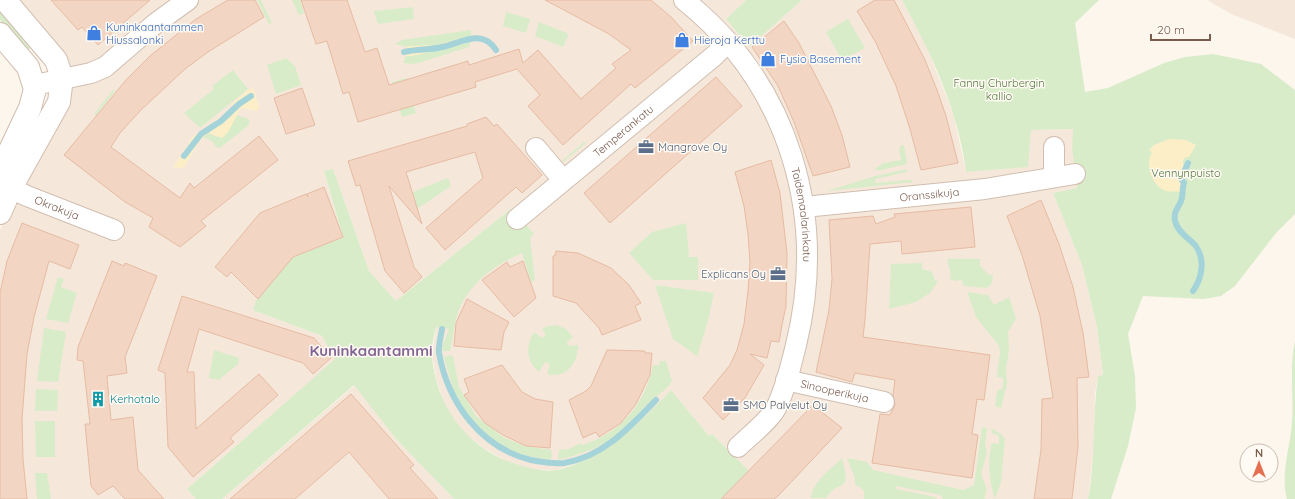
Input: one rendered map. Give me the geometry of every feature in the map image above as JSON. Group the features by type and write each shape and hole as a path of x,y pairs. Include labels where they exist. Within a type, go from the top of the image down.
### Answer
{"street":[{"path":"4,181 59,102 62,78 56,60 5,0"},
{"path":"35,84 91,73 105,67 156,23 188,0"},
{"name":"Taidemaalarinkatu","path":"684,0 697,11 741,56 769,100 791,156 804,207 807,241 806,290 798,336 786,380 775,409 738,447"},
{"path":"0,34 26,63 35,84 34,95 30,108 4,181 0,213"},
{"name":"Temperankatu","path":"517,219 714,56 728,42"},
{"path":"1054,147 1054,176"},
{"path":"536,148 563,180"},
{"name":"Oranssikuja","path":"804,207 978,190 1054,176 1075,174"},
{"name":"Okrakuja","path":"4,181 27,196 114,230"},
{"name":"Sinooperikuja","path":"786,380 884,402"}],"shaded area":[{"path":"13,0 746,0 726,19 749,47 802,0 902,0 923,38 947,98 954,117 966,172 1008,168 1031,130 1073,129 1077,188 1053,193 1082,265 1097,327 1103,376 1098,376 1095,394 1094,447 1088,499 721,499 748,471 712,434 709,436 671,390 634,428 600,453 584,461 556,470 535,470 508,462 482,447 466,434 454,420 444,403 436,378 432,355 436,327 459,286 530,230 512,208 396,301 369,271 333,169 324,172 343,237 293,257 253,310 322,336 336,359 187,489 196,499 0,499 0,230 49,131 71,93 69,64"},
{"path":"1207,0 1295,0 1295,39 1231,14"},
{"path":"355,385 397,440 454,499 222,499"}],"green space":[{"path":"257,0 261,0 272,23 269,24"},
{"path":"292,0 300,0 304,13 299,15"},
{"path":"746,0 802,0 749,47 726,19"},
{"name":"Vennynpuisto","path":"902,0 1099,0 1075,23 1085,92 1108,88 1164,63 1185,57 1213,54 1261,64 1295,90 1295,214 1276,233 1235,286 1221,296 1204,299 1143,296 1128,334 1135,376 1136,408 1128,446 1111,499 1088,499 1092,468 1096,391 1098,376 1103,375 1097,327 1082,265 1053,193 1077,188 1072,147 1073,129 1031,130 1028,167 966,172 957,127 942,83"},
{"path":"0,4 35,44 27,51 0,20"},
{"path":"413,7 414,19 378,24 374,11"},
{"path":"506,12 530,19 526,33 503,26"},
{"path":"848,19 865,48 842,60 826,32"},
{"path":"539,22 569,34 563,47 535,36"},
{"path":"471,30 471,37 437,45 407,47 395,44 402,40"},
{"path":"471,41 469,47 415,64 403,63 406,56 447,48 462,42"},
{"path":"286,58 295,66 301,85 276,94 267,65"},
{"path":"233,70 248,89 200,128 184,113 214,89 212,86"},
{"path":"406,78 416,113 402,117 392,82"},
{"path":"113,90 115,91 96,115 94,114"},
{"path":"236,115 249,119 249,125 220,148 216,147 212,141 202,137 209,133 217,137 233,123"},
{"path":"584,142 586,143 563,162 562,161"},
{"path":"904,145 907,164 877,171 876,168 884,163 901,160 899,147"},
{"path":"333,169 369,271 396,301 512,208 534,234 530,238 535,280 531,282 522,253 513,257 479,280 466,296 457,316 450,351 443,351 442,347 449,329 436,327 434,334 432,357 435,376 441,395 449,411 460,426 473,440 488,451 504,460 523,466 551,471 560,470 588,459 614,443 638,423 671,390 709,436 712,434 749,471 721,499 454,499 397,440 354,385 222,499 196,499 187,489 335,359 322,336 253,310 257,299 293,257 343,237 324,171"},
{"path":"907,169 907,172 875,179 876,183 909,180 912,180 913,182 827,191 875,176"},
{"path":"448,178 451,186 417,209 413,192"},
{"path":"686,223 689,257 698,257 698,280 653,280 629,253 652,232"},
{"path":"947,259 980,259 980,266 989,275 993,275 992,283 987,288 964,286 961,279 956,281 950,280 951,276"},
{"path":"922,263 922,269 932,272 935,280 938,281 930,293 916,302 889,309 891,264"},
{"path":"58,277 64,279 61,287 77,293 68,323 46,319"},
{"path":"655,285 714,293 708,321 697,356 673,339"},
{"path":"967,292 988,295 994,305 1009,297 1016,319 1008,332 1009,350 1006,369 1007,384 1001,408 995,406 997,391 1003,388 1003,378 997,377 1000,352 999,346 976,317"},
{"path":"556,325 566,329 573,337 567,342 568,346 578,345 576,358 570,368 566,372 554,375 547,374 550,364 545,362 539,372 531,364 528,348 534,332 542,338 546,335 542,329 548,326"},
{"path":"44,328 66,332 58,382 37,381"},
{"path":"1295,341 1295,499 1287,499 1285,490 1285,471 1292,423 1292,361"},
{"path":"214,350 239,358 238,364 219,380 209,378"},
{"path":"451,355 453,356 459,387 476,416 503,437 524,446 551,450 552,456 550,460 516,454 505,448 474,425 463,411 454,392 444,357"},
{"path":"660,361 666,361 672,381 629,425 602,445 558,460 559,450 569,449 581,443 582,445 596,440 619,425 637,404 644,392 653,365 659,365"},
{"path":"36,389 58,390 57,411 35,411"},
{"path":"35,421 55,421 55,457 36,457"},
{"path":"982,427 987,428 985,445 987,452 981,474 987,490 984,497 986,499 943,499 941,495 896,486 896,489 936,497 937,499 864,499 863,490 855,485 855,478 847,458 867,462 873,470 963,490 974,485"},
{"path":"991,428 1001,434 1005,439 1001,482 995,499 991,486 989,464 992,443 999,444 999,436 992,433"},
{"path":"842,458 846,477 845,482 831,492 826,498 811,498 812,492 818,481"},
{"path":"35,473 47,473 51,499 37,499"}],"sand":[{"path":"464,37 471,37 471,41 462,42 447,48 411,56 406,56 404,52 407,47 410,46 437,45"},
{"path":"253,88 259,106 258,111 241,108 228,132 222,138 209,133 198,144 183,168 173,167 192,137 229,111 234,102 248,90"},
{"path":"1169,139 1186,140 1196,145 1189,157 1184,158 1184,171 1178,178 1182,184 1180,192 1166,191 1156,185 1149,169 1152,152 1149,150 1154,145"}],"building":[{"path":"51,0 150,0 98,45 82,27 78,30"},
{"path":"228,0 255,0 264,17 208,52 185,69 141,110 120,133 111,147 180,198 190,183 194,188 259,136 278,160 201,221 206,226 180,247 149,227 153,218 125,202 64,155 126,80 150,56 196,19"},
{"path":"301,0 347,0 365,52 377,48 389,85 468,61 469,65 519,49 523,63 538,50 581,99 616,68 612,64 631,50 609,34 545,0 651,0 671,17 693,41 635,88 631,84 563,145 528,106 540,95 517,69 475,82 476,87 358,122 349,92 343,94 327,41 316,44"},
{"path":"875,0 894,0 925,60 946,116 958,163 921,170 896,86 875,41 857,11"},
{"path":"784,21 799,43 831,106 842,135 850,167 813,176 794,122 778,86 752,47"},
{"path":"716,77 742,106 610,223 584,193"},
{"path":"302,88 315,125 286,134 274,98"},
{"path":"486,117 494,126 497,124 542,175 522,193 516,187 445,250 426,228 483,178 475,152 406,172 422,224 389,186 414,267 422,277 404,293 385,271 360,185 356,186 348,161 467,126 467,124"},
{"path":"771,160 780,193 787,253 786,306 779,342 771,341 767,358 750,354 764,365 745,398 723,420 703,398 730,365 737,350 744,324 750,262 744,206 735,172"},
{"path":"324,187 343,237 293,257 258,299 231,272 227,277 215,267 260,213 306,194 308,197 307,194"},
{"path":"1041,200 1059,244 1073,287 1083,333 1089,377 1077,378 1078,447 1072,499 1034,499 1041,450 1042,399 1053,398 1040,316 1022,255 1007,216"},
{"path":"971,207 975,247 902,254 901,241 870,244 863,337 990,355 984,400 977,399 972,434 978,435 972,478 872,463 880,414 890,415 895,405 893,395 895,380 855,373 852,382 816,372 829,310 832,279 829,220 873,216 876,224 895,217 894,214"},
{"path":"22,223 79,245 70,269 49,261 34,317 27,354 22,419 23,459 27,499 0,499 0,293 7,261"},
{"path":"556,251 578,253 611,268 629,285 641,303 635,306 641,320 602,335 599,328 576,303 553,296 553,256 555,256"},
{"path":"112,261 124,266 125,263 157,276 125,357 127,373 107,376 111,420 133,417 138,470 164,499 125,499 113,486 98,495 91,486 85,424 90,424 83,361 77,360 78,347"},
{"path":"523,261 536,298 514,317 482,280 507,262 510,267"},
{"path":"182,296 314,338 331,358 313,374 303,363 199,329 187,372 194,372 196,429 259,374 278,395 230,438 234,442 193,477 168,447 165,373 158,370"},
{"path":"467,299 509,322 504,332 501,350 454,346 456,323"},
{"path":"607,350 645,351 645,353 652,353 650,375 636,404 621,423 599,437 596,432 583,438 569,400 586,391 591,386"},
{"path":"502,365 522,392 535,399 553,402 550,448 526,446 503,435 485,423 464,395 469,392 464,379"},
{"path":"351,394 414,465 410,468 438,499 389,499 349,452 295,499 230,499"},
{"path":"813,405 842,428 778,496 774,499 721,499"}],"waterway":[{"path":"404,52 437,48 464,40 478,38 490,43 496,50"},
{"path":"184,156 201,134 221,121 239,104 251,96"},
{"path":"1188,163 1180,177 1184,183 1181,201 1176,211 1175,221 1178,228 1195,245 1201,256 1202,268 1199,280 1193,291"},
{"path":"442,329 439,353 443,371 459,406 482,434 513,454 531,460 564,463 578,460 591,454 603,448 626,430 656,400"}],"place":[{"name":"Kuninkaantammen Hiussalonki","path":"94,33"},
{"name":"Hieroja Kerttu","path":"682,40"},
{"name":"Fysio Basement","path":"768,59"},
{"name":"Mangrove Oy","path":"646,147"},
{"name":"Explicans Oy","path":"778,274"},
{"name":"Kerhotalo","path":"98,399"},
{"name":"SMO Palvelut Oy","path":"731,405"}],"district":[{"name":"Kuninkaantammi","path":"371,350"}],"park label":[{"name":"Fanny Churbergin kallio","path":"999,89"}]}
